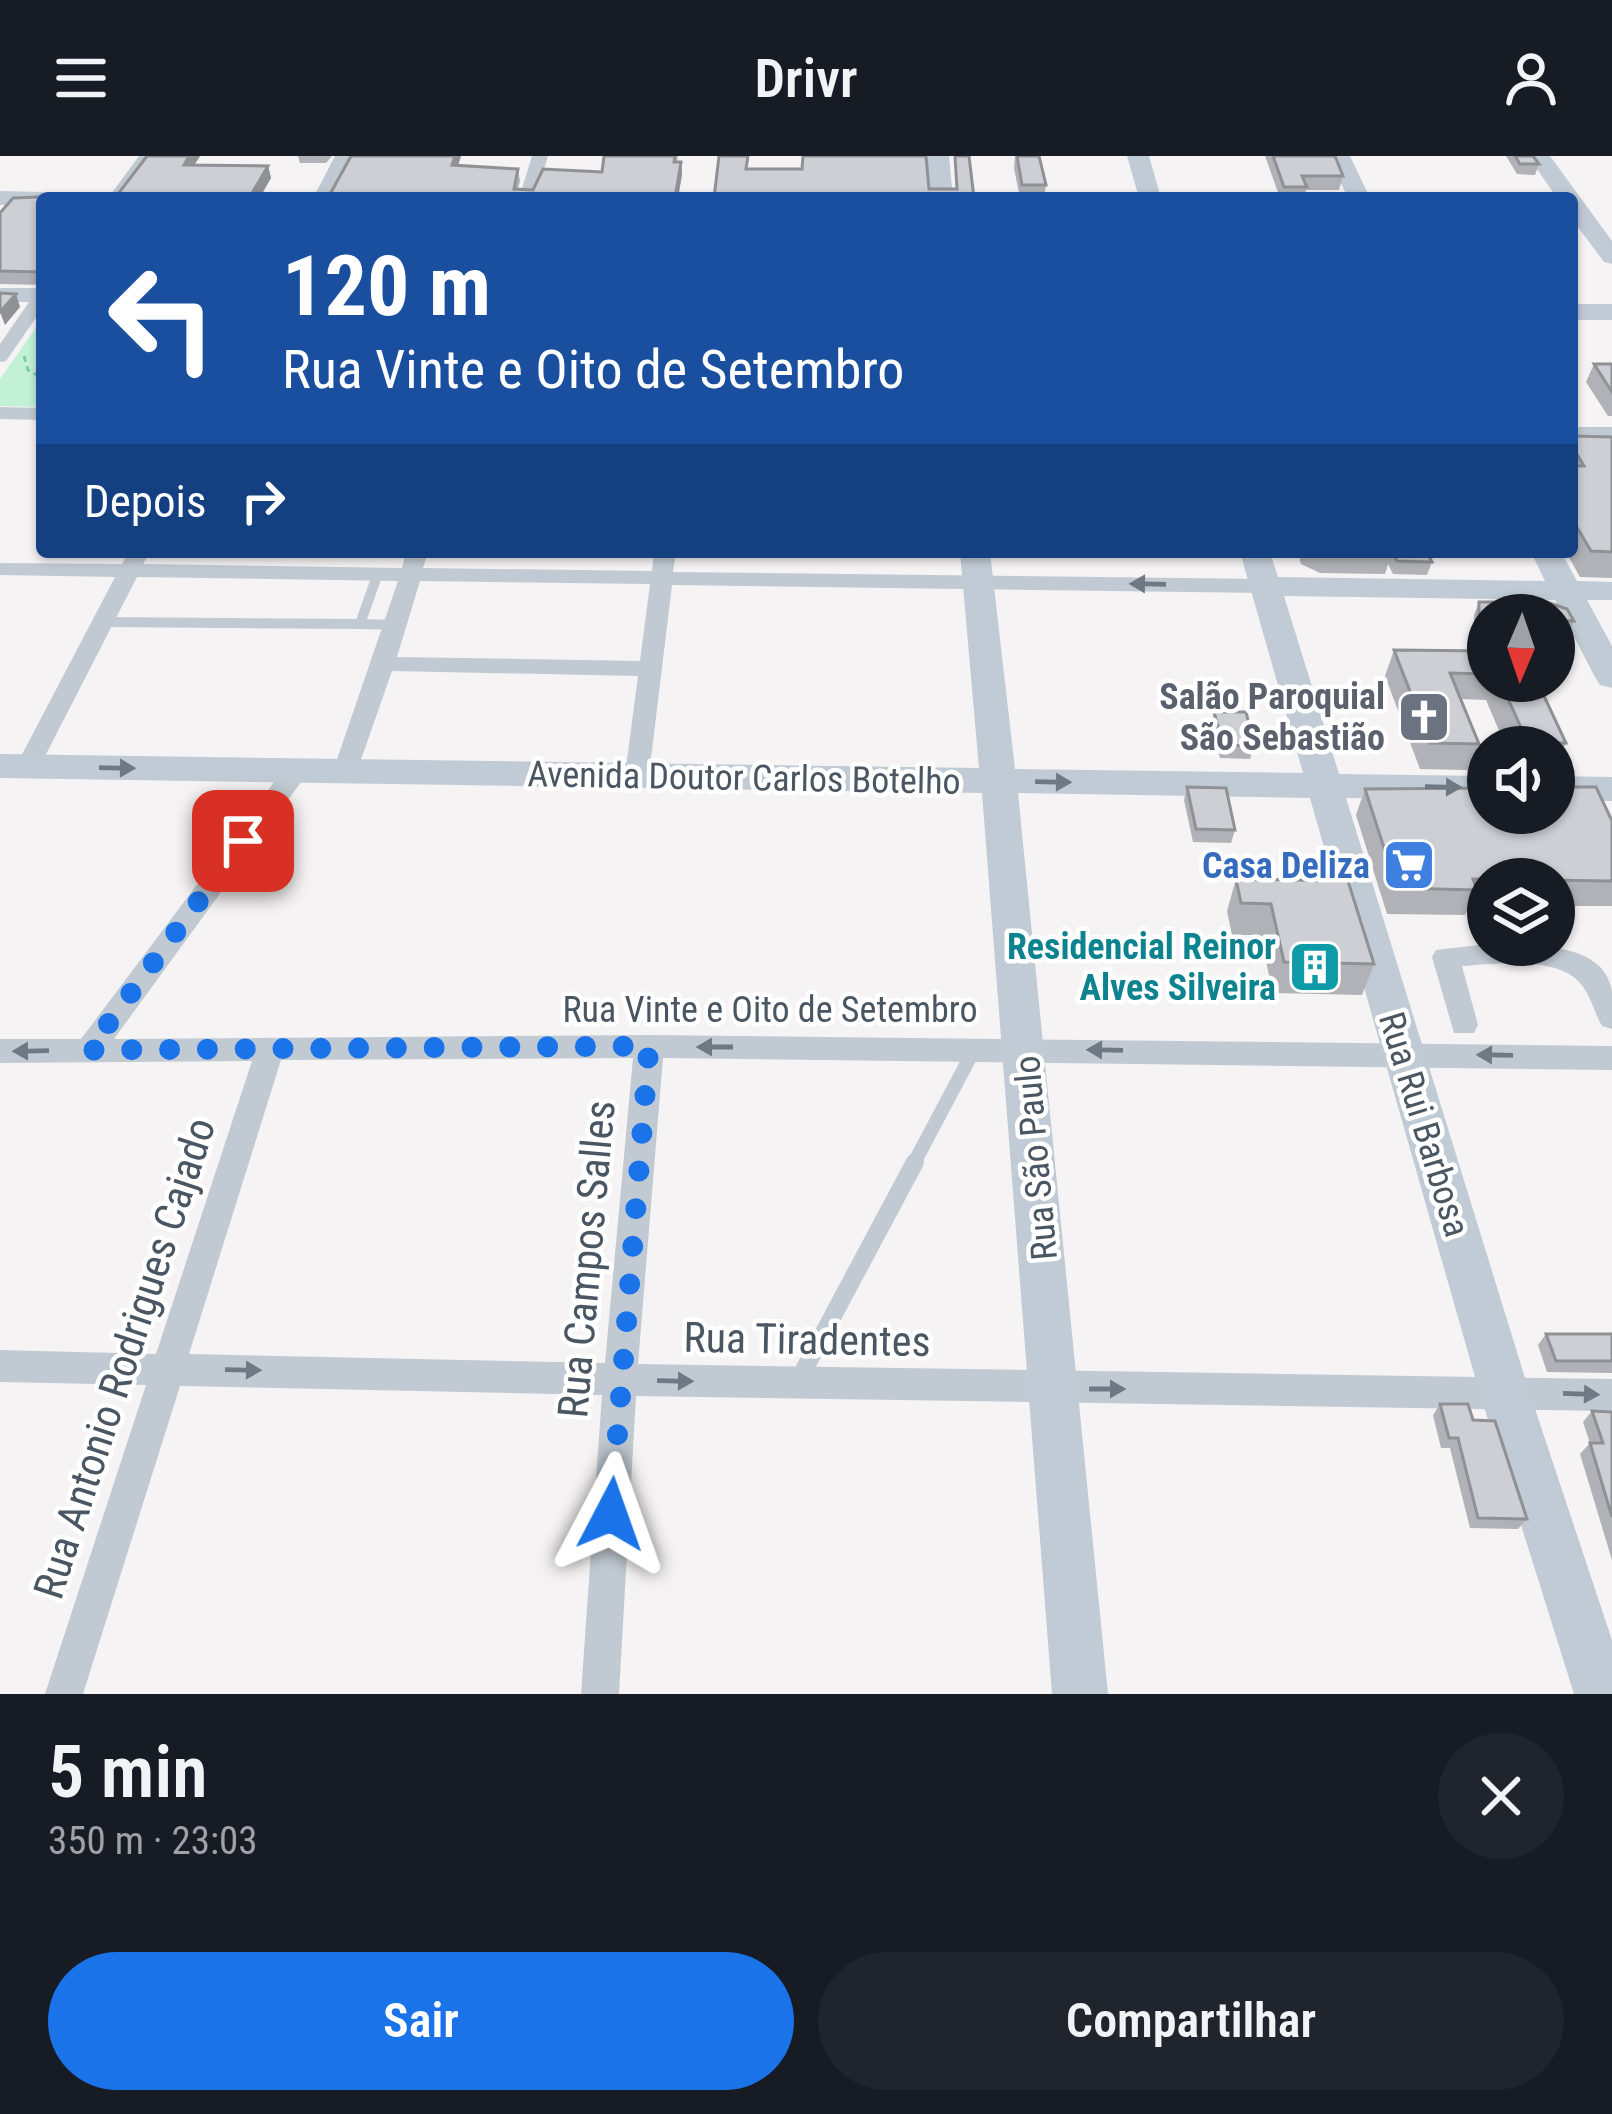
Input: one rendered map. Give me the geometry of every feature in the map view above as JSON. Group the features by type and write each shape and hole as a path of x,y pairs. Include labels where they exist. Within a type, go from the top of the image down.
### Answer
{"main road":[{"path":"938,156 941,192"},
{"path":"1138,156 1148,192"},
{"path":"1339,156 1356,192"},
{"path":"1539,156 1563,192"},
{"path":"0,198 36,199"},
{"path":"1578,207 1611,211"},
{"path":"1578,214 1612,257"},
{"path":"0,295 36,296"},
{"path":"1578,312 1612,312"},
{"path":"1549,558 1612,677"},
{"name":"Rua São Paulo","path":"977,567 1026,1049 1079,1694"},
{"path":"1260,569 1612,591"},
{"name":"Rua Rui Barbosa","path":"1260,569 1504,1391 1603,1694"},
{"name":"Avenida Doutor Carlos Botelho","path":"14,766 1467,788"},
{"path":"1575,788 1612,789"}],"street":[{"path":"120,192 147,156"},
{"path":"324,192 343,156"},
{"path":"529,192 540,156"},
{"path":"0,357 36,305"},
{"path":"0,413 36,414"},
{"path":"1578,433 1612,434"},
{"path":"14,766 104,622 135,561"},
{"path":"0,569 135,561 378,573 414,563 1260,569"},
{"path":"345,771 397,626 414,563"},
{"path":"638,776 664,564"},
{"path":"384,664 652,669"},
{"path":"89,1050 295,772"},
{"path":"1464,1025 1446,957 1472,953 1570,962 1585,969 1612,1018"},
{"name":"Rua Vinte e Oito de Setembro","path":"0,1051 649,1046 1612,1058"},
{"name":"Rua Campos Salles","path":"600,1694 620,1380 649,1046"},
{"name":"Rua Antonio Rodrigues Cajado","path":"64,1694 270,1049"},
{"name":"Rua Tiradentes","path":"0,1366 1054,1389 1612,1395"}],"lane":[{"path":"360,624 378,573"},
{"path":"104,622 397,626"},
{"path":"797,1383 975,1048"}],"path":[{"path":"28,346 24,358 28,370 36,375"}],"green space":[{"path":"36,328 36,407 0,406 0,379"}],"building":[{"path":"147,156 189,156 184,165 268,166 253,192 120,192"},
{"path":"351,156 455,156 452,165 518,169 514,189 533,190 543,169 602,172 604,156 675,156 674,162 681,162 676,192 331,192"},
{"path":"719,156 748,156 746,169 802,169 803,156 926,156 929,189 957,189 955,156 969,156 973,192 715,192"},
{"path":"1017,156 1039,156 1046,185 1022,185"},
{"path":"1273,156 1335,156 1343,176 1302,176 1307,187 1284,187"},
{"path":"1515,156 1533,156 1539,164 1520,164"},
{"path":"36,197 36,272 0,271 0,213 13,198"},
{"path":"0,293 16,294 0,312"},
{"path":"1594,364 1612,364 1612,392"},
{"path":"1578,436 1612,437 1612,552 1591,551 1578,529 1578,466 1584,466 1578,456"},
{"path":"1430,558 1432,562 1397,561"},
{"path":"1394,650 1467,651 1467,673 1450,673 1472,726 1467,726 1467,744 1430,743"},
{"path":"1509,702 1547,702 1558,726 1520,726"},
{"path":"1214,712 1246,712 1254,746 1223,745"},
{"path":"1187,787 1226,788 1235,830 1196,829"},
{"path":"1575,787 1596,787 1612,821 1612,881 1575,880 1575,858 1467,858 1467,890 1397,888 1365,789 1467,788 1467,834 1575,834"},
{"path":"1236,879 1348,881 1374,964 1284,962 1271,904 1241,903"},
{"path":"1546,1334 1612,1334 1612,1361 1556,1361"},
{"path":"1440,1404 1468,1404 1473,1420 1495,1421 1527,1519 1478,1518 1458,1438 1449,1438"},
{"path":"1592,1411 1612,1412 1612,1517 1590,1443 1603,1443"}],"place":[{"name":"Salão Paroquial São Sebastião","path":"1424,717"},
{"name":"Casa Deliza","path":"1409,865"},
{"name":"Residencial Reinor Alves Silveira","path":"1315,967"}],"route":[{"path":"243,841 89,1050 649,1046 611,1514"}]}
